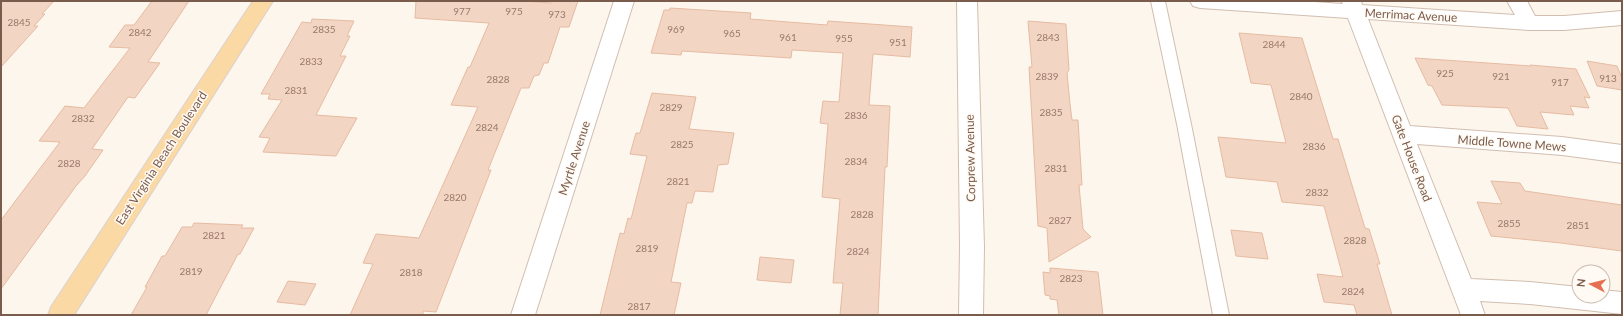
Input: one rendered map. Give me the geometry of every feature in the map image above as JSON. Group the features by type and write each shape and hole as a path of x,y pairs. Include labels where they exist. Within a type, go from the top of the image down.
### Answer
{"main road":[{"name":"East Virginia Beach Boulevard","path":"60,315 263,1"}],"street":[{"name":"Myrtle Avenue","path":"523,315 624,1"},
{"name":"Corprew Avenue","path":"967,1 972,247 971,315"},
{"name":"Merrimac Avenue","path":"1200,1 1353,6 1529,22 1564,23 1622,18"},
{"path":"1517,1 1529,22"},
{"name":"Gate House Road","path":"1353,6 1473,315"},
{"name":"Middle Towne Mews","path":"1402,134 1562,146 1622,154"},
{"path":"1463,289 1530,293 1622,303"}],"lane":[{"path":"1158,1 1184,124 1221,315"}],"building":[{"path":"1,1 54,1 42,14 45,14 34,26 38,26 1,67"},
{"path":"152,1 189,1 148,62 160,63 135,98 128,97 92,149 103,150 1,289 1,220 60,142 39,141 65,106 84,108 130,48 109,47 125,25 134,25"},
{"path":"416,1 524,1 551,3 552,1 578,1 569,27 560,27 548,63 544,63 539,75 534,76 529,88 521,88 488,170 491,170 436,312 423,311 423,315 350,315 373,264 363,263 376,234 419,238 478,107 451,105 468,67 470,67 489,23 415,18"},
{"path":"670,8 751,13 750,19 827,25 828,21 912,27 910,57 873,54 869,105 890,106 887,167 885,167 878,315 840,315 843,283 833,283 840,199 822,197 828,124 820,123 823,101 839,102 843,53 792,50 791,58 682,51 681,55 651,53 664,10 670,10"},
{"path":"312,19 354,21 347,36 350,36 340,56 346,56 316,115 357,118 336,156 263,152 270,138 259,137 282,100 268,99 270,94 261,94 302,22 311,23"},
{"path":"1028,21 1066,24 1069,70 1067,73 1072,120 1078,120 1082,185 1079,185 1083,229 1091,237 1049,262 1047,228 1038,226 1029,67 1032,67"},
{"path":"1239,33 1302,38 1333,139 1338,139 1365,228 1369,229 1380,264 1377,264 1392,315 1357,315 1354,305 1324,302 1317,274 1343,277 1324,206 1282,202 1277,182 1226,177 1218,137 1286,143 1271,85 1251,83"},
{"path":"1415,58 1576,69 1590,98 1584,97 1589,108 1570,106 1574,115 1540,112 1548,129 1517,126 1508,108 1442,105 1432,86 1428,85"},
{"path":"1587,61 1617,66 1622,78 1622,90 1597,86"},
{"path":"652,93 696,97 689,129 734,133 728,164 718,165 713,192 695,191 692,203 687,203 671,282 681,283 674,315 600,315 620,233 624,234 628,218 631,219 647,156 630,154 636,133 640,133"},
{"path":"1491,181 1520,183 1525,191 1622,205 1622,251 1491,236 1477,202 1502,204"},
{"path":"194,223 243,225 241,228 254,228 240,254 238,254 206,315 131,315 162,256 165,256 182,227 192,227"},
{"path":"1231,230 1262,233 1268,259 1236,256"},
{"path":"760,257 794,260 791,283 757,280"},
{"path":"1050,268 1098,272 1103,315 1059,315 1057,300 1050,299 1050,296 1045,295 1043,272 1050,273"},
{"path":"288,281 316,284 305,305 277,302"}]}
